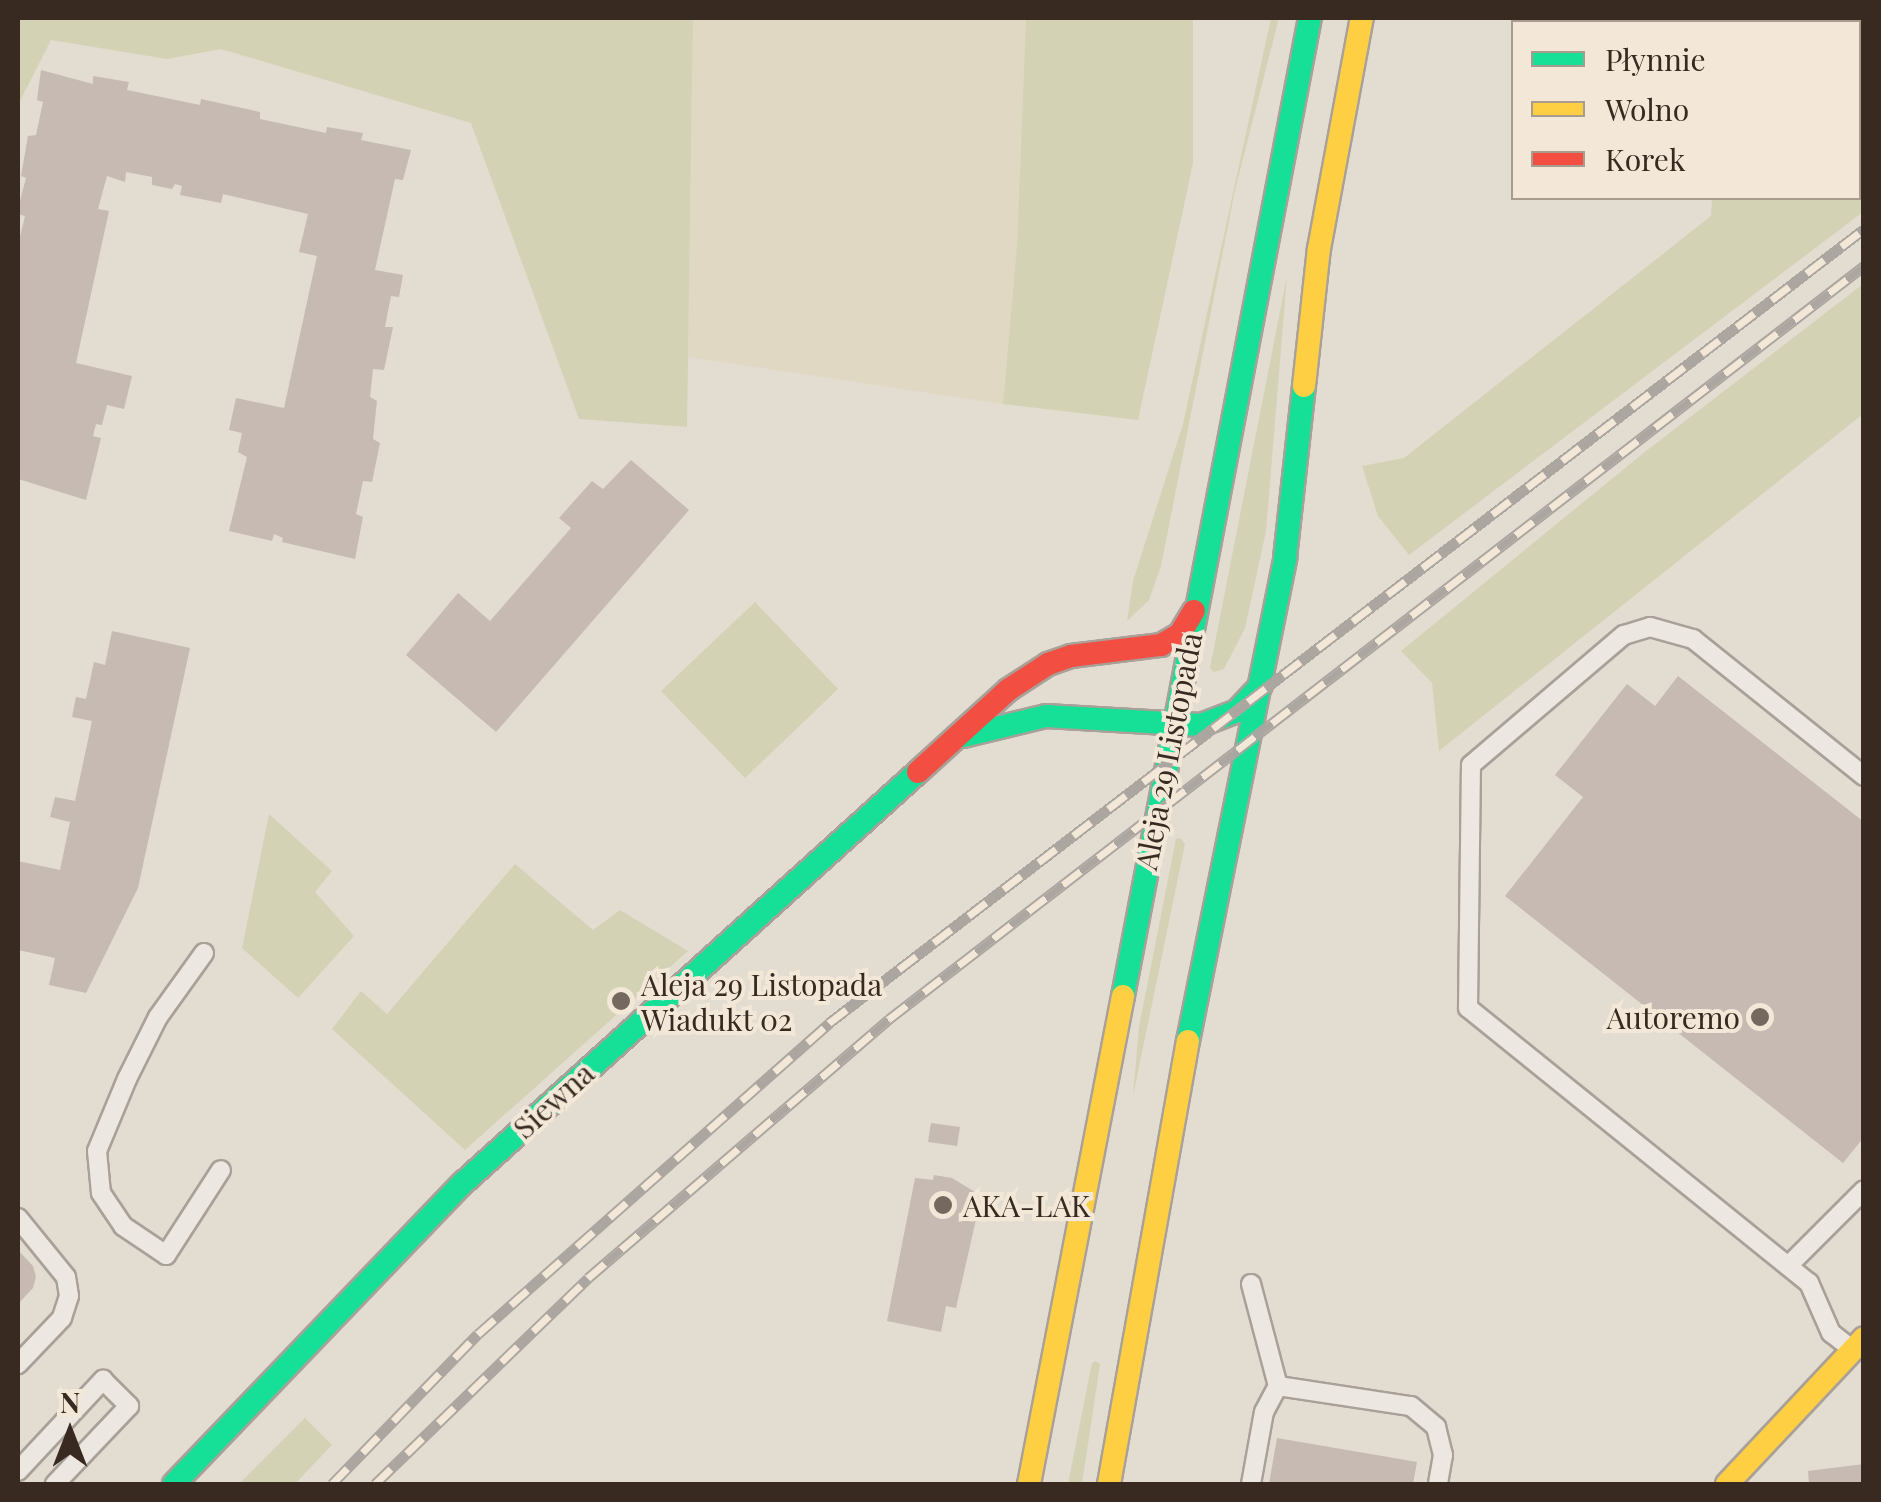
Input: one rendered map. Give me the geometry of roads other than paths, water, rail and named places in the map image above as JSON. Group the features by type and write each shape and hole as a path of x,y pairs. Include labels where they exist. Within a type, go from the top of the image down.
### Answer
{"main road":[{"name":"Aleja 29 Listopada","path":"1029,1484 1310,18"},
{"path":"1109,1484 1174,1117 1285,558 1319,249 1362,18"},
{"name":"Siewna","path":"174,1484 462,1184 1008,690 1048,664 1095,652 1143,649 1173,640 1194,611"},
{"name":"Siewna","path":"1143,649 1184,666 1208,687 1228,716 1240,750 1240,788"},
{"path":"1228,716 1261,685"},
{"name":"Siewna","path":"955,739 1010,721 1046,716 1174,726 1202,726 1228,716"},
{"path":"1727,1484 1858,1344"}],"lane":[{"path":"1858,1344 1831,1333 1809,1283 1468,1008 1472,766 1624,635 1650,627 1693,639 1864,776"},
{"path":"204,953 158,1017 126,1079 97,1151 101,1192 123,1226 166,1255 221,1170"},
{"path":"1788,1266 1864,1190"},
{"path":"18,1218 66,1277 69,1296 62,1318 18,1364"},
{"path":"1251,1284 1278,1386 1264,1412 1251,1484"},
{"path":"18,1471 102,1380 129,1406 55,1484"},
{"path":"1278,1386 1411,1406 1436,1427 1443,1455 1438,1484"}],"railway":[{"path":"332,1484 478,1334 829,1023 1864,229"},
{"path":"375,1484 588,1278 889,1019 1864,266"}],"place":[{"name":"Aleja 29 Listopada Wiadukt 02","path":"621,1001"},
{"name":"Autoremo","path":"1760,1017"},
{"name":"AKA-LAK","path":"943,1205"}]}
